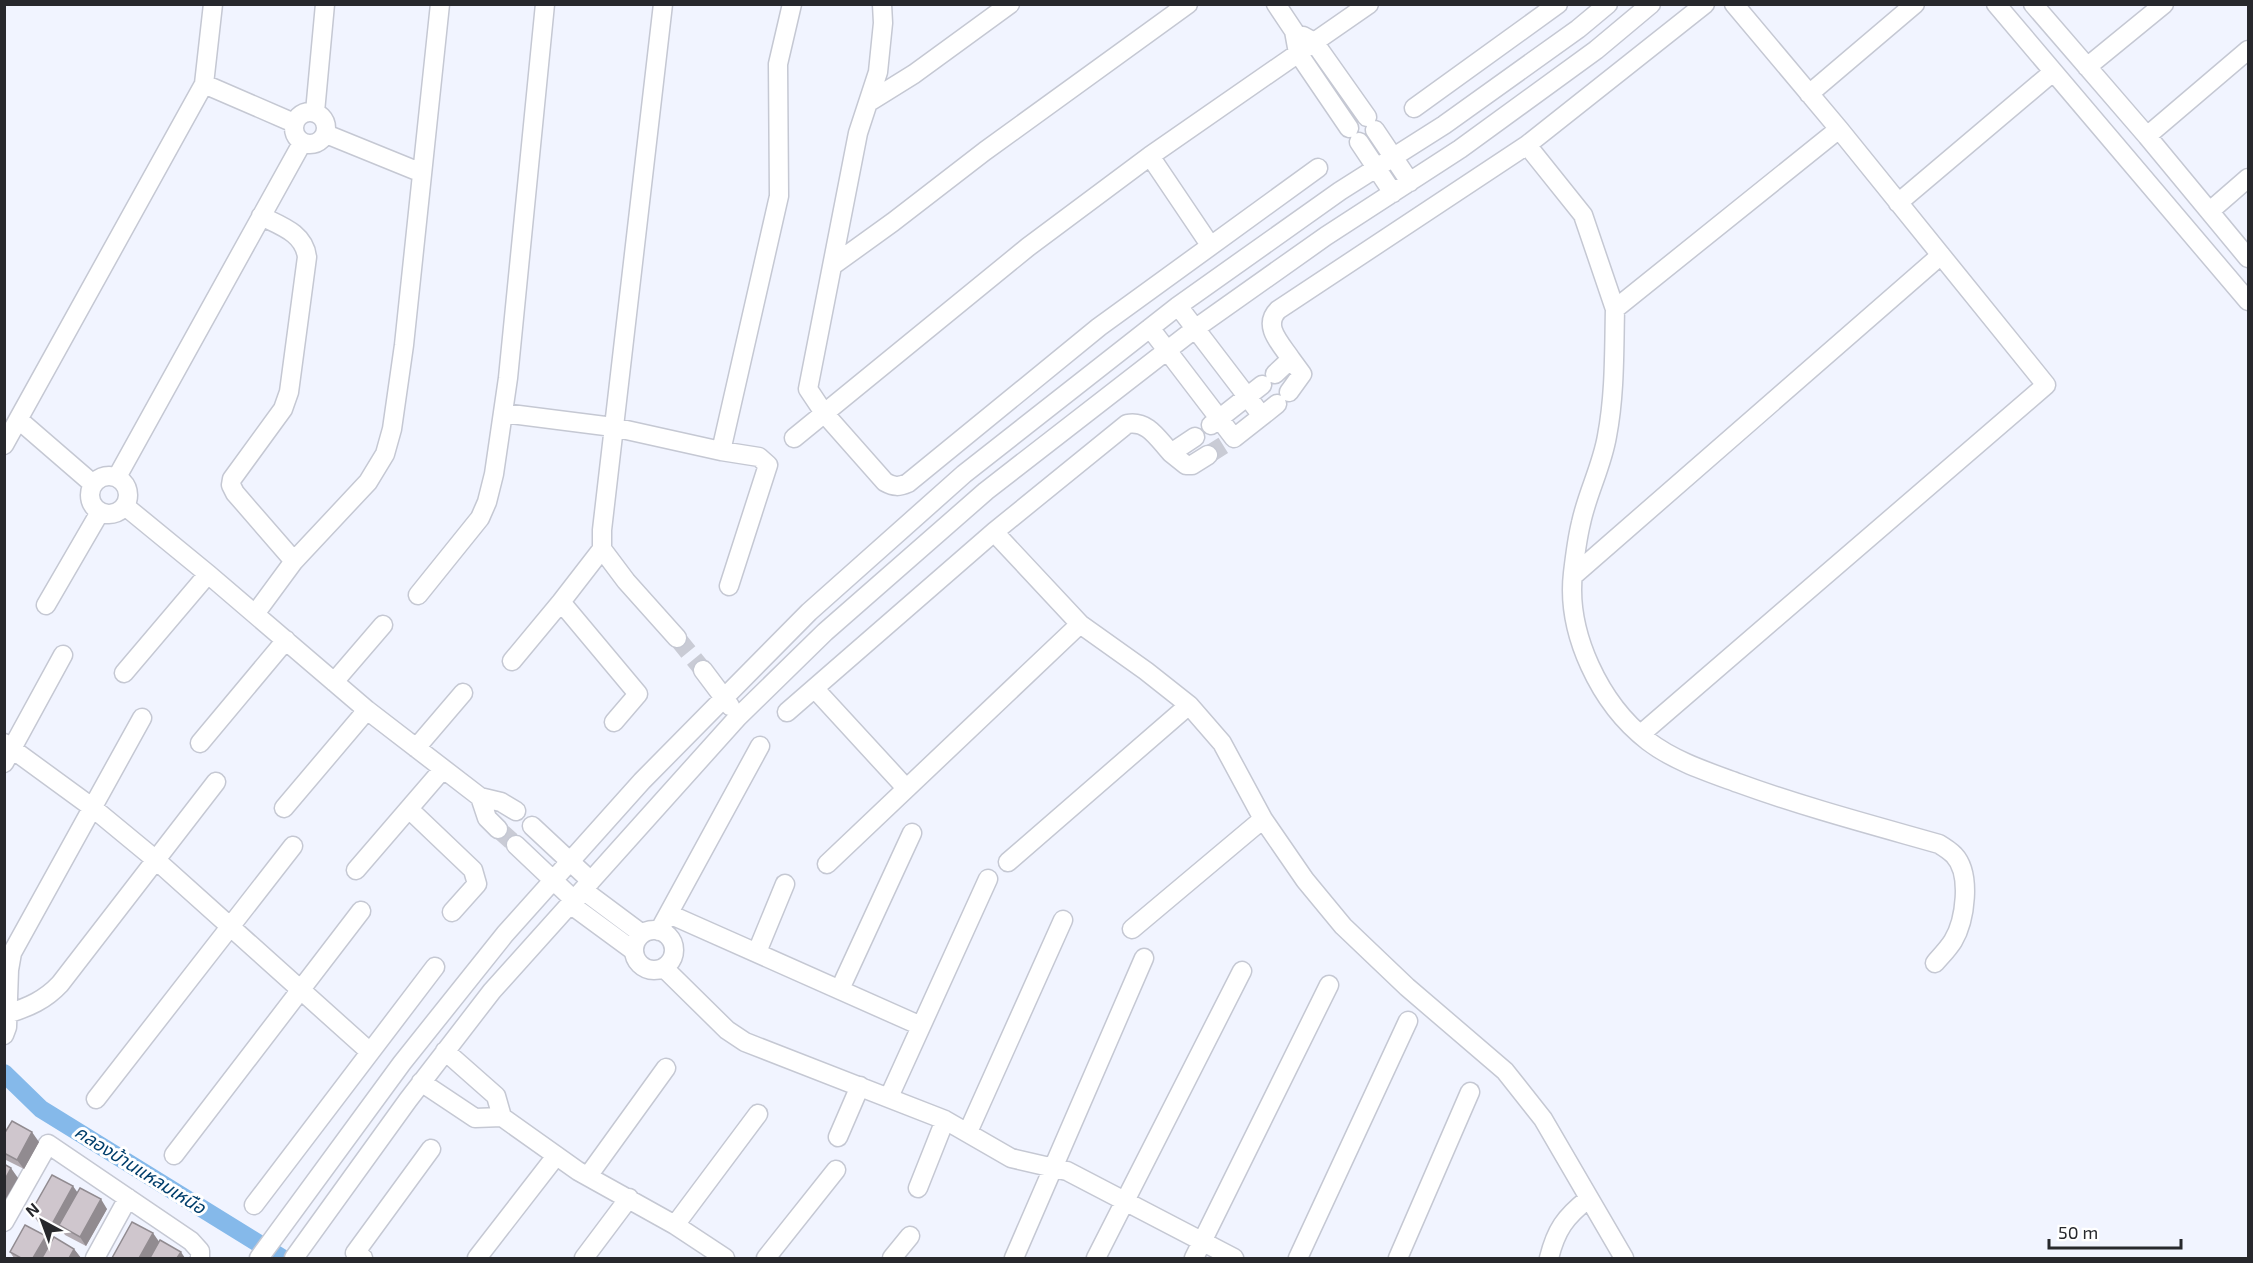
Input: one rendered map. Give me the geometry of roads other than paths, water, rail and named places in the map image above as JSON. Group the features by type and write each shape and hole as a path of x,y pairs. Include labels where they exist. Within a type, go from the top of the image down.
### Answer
{"street":[{"path":"4,445 204,84 213,4"},
{"path":"315,112 325,4"},
{"path":"255,614 294,561 368,482 385,454 392,429 404,345 440,4"},
{"path":"418,595 480,518 487,502 494,474 503,413 545,4"},
{"path":"663,4 613,427 602,549 626,581 677,639"},
{"path":"721,451 779,196 778,64 792,4"},
{"path":"882,4 883,23 878,72 858,133 808,389 824,413 885,482 900,486 908,483 1099,327 1318,168"},
{"path":"869,102 914,74 1010,4"},
{"path":"832,266 985,151 1188,4"},
{"path":"1276,4 1294,31 1298,53 1393,193"},
{"path":"794,438 1028,247 1150,156 1369,4"},
{"path":"1414,108 1558,4"},
{"path":"259,1258 402,1062 505,934 642,781 809,612 964,474 1178,306 1376,168 1444,125 1578,29 1608,4"},
{"path":"294,1258 422,1082 492,991 738,717 825,632 986,491 1196,328 1326,236 1460,149 1596,50 1651,4"},
{"path":"788,712 994,532 1127,424 1137,422 1148,427 1171,453 1186,465 1192,465 1262,417 1283,398 1302,374 1273,333 1270,322 1278,310 1527,145 1705,4"},
{"path":"1641,734 2046,385 1839,129 1734,4"},
{"path":"1809,94 1915,4"},
{"path":"1996,4 2248,301"},
{"path":"2033,4 2248,258"},
{"path":"2087,67 2164,4"},
{"path":"1578,29 1596,50"},
{"path":"1294,31 1314,42 1410,182"},
{"path":"2147,136 2248,50"},
{"path":"1898,202 2054,72"},
{"path":"204,84 294,123"},
{"path":"315,112 322,116 326,124 326,134 316,144 302,143 294,131 294,123 302,113 315,112"},
{"path":"1350,130 1367,118"},
{"path":"1615,309 1839,129"},
{"path":"326,134 422,173"},
{"path":"117,477 302,143"},
{"path":"1527,145 1583,215 1615,309 1614,377 1607,437 1580,524 1573,576 1574,620 1601,685 1617,710 1648,741 1697,768 1770,795 1939,844 1955,856 1962,872 1966,892 1961,920 1954,940 1935,963"},
{"path":"1150,156 1210,245"},
{"path":"2210,211 2248,178"},
{"path":"261,216 299,237 306,246 305,268 289,392 283,409 232,479 231,485 294,561"},
{"path":"1573,576 1941,255"},
{"path":"1178,306 1262,417"},
{"path":"1150,328 1167,351 1208,428 1222,446"},
{"path":"1171,453 1248,397 1291,359"},
{"path":"503,413 613,427 759,457 768,465 729,586"},
{"path":"19,420 93,484"},
{"path":"104,476 117,477 123,481 128,493 125,506 114,513 100,512 91,503 93,484 104,476"},
{"path":"125,506 367,710 480,797 501,802 516,811"},
{"path":"46,605 100,512"},
{"path":"994,532 1080,624 1189,705 1222,743 1263,819 1305,880 1343,926 1407,987 1504,1071 1543,1119 1624,1258"},
{"path":"512,661 602,549"},
{"path":"124,673 208,574"},
{"path":"561,602 638,694 614,722"},
{"path":"827,864 1080,624"},
{"path":"334,682 383,625"},
{"path":"200,743 286,640"},
{"path":"63,655 7,752 93,808 156,860 370,1052"},
{"path":"703,670 738,717"},
{"path":"815,689 906,788"},
{"path":"416,748 463,693"},
{"path":"1008,862 1189,705"},
{"path":"284,808 367,710"},
{"path":"4,1035 12,953 142,718"},
{"path":"634,951 638,938 651,932 669,914 760,746"},
{"path":"356,870 443,769"},
{"path":"7,1014 32,1006 47,997 60,984 216,782"},
{"path":"480,797 487,818 498,829"},
{"path":"409,808 472,870 477,884 452,912"},
{"path":"1132,929 1263,819"},
{"path":"516,845 552,881 579,894 651,932 667,934 674,945 673,958 664,968 657,970 644,968 634,951 579,894 570,860 532,826"},
{"path":"840,989 912,833"},
{"path":"96,1099 293,846"},
{"path":"889,1097 988,879"},
{"path":"757,952 785,884"},
{"path":"174,1155 361,911"},
{"path":"669,914 921,1026"},
{"path":"968,1132 1063,921"},
{"path":"1014,1258 1144,958"},
{"path":"254,1204 435,967"},
{"path":"664,968 726,1030 745,1042 945,1120 1011,1158 1067,1171 1125,1202 1198,1250 1234,1258"},
{"path":"1096,1258 1242,970"},
{"path":"1198,1250 1329,985"},
{"path":"1298,1258 1408,1021"},
{"path":"445,1051 496,1096 502,1117"},
{"path":"588,1176 666,1068"},
{"path":"422,1082 476,1118 502,1117 588,1176 675,1225 714,1255"},
{"path":"838,1137 860,1086"},
{"path":"1398,1258 1470,1092"},
{"path":"675,1225 758,1113"},
{"path":"918,1188 945,1120"},
{"path":"4,1222 48,1144 191,1241 200,1251 200,1258"},
{"path":"363,1258 355,1253 431,1149"},
{"path":"477,1258 556,1156"},
{"path":"766,1258 836,1170"},
{"path":"95,1258 128,1198"},
{"path":"584,1258 629,1198"},
{"path":"1549,1258 1553,1240 1569,1214 1588,1199"},
{"path":"892,1258 910,1236"}],"waterway":[{"name":"คลองบ้านแหลมเหนือ","path":"4,1073 41,1109 282,1258"}],"tunnel":[{"path":"1208,455 1224,445"},
{"path":"677,638 703,670"},
{"path":"498,829 516,845"}]}
